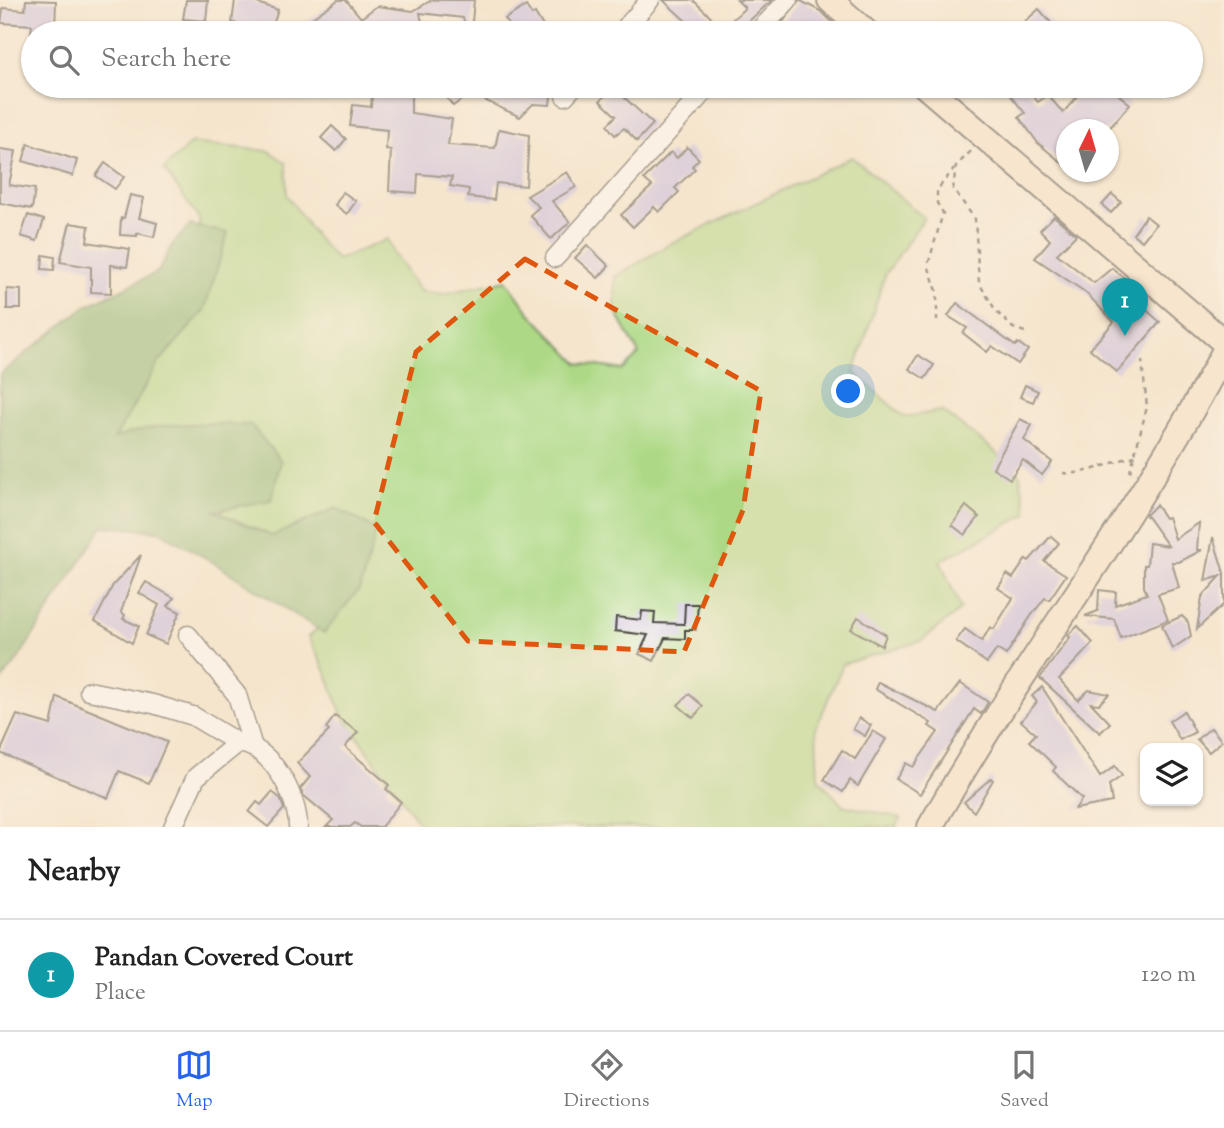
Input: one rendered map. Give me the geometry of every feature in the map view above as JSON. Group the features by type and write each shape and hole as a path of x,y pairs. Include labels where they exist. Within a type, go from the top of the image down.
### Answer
{"main road":[{"path":"830,0 854,21"},
{"path":"938,98 1224,342"},
{"path":"930,827 978,743 1167,454 1224,352"}],"street":[{"path":"632,21 650,0"},
{"path":"768,21 788,0"},
{"path":"555,258 698,98"},
{"path":"188,635 237,695 245,744"},
{"path":"89,691 153,704 193,716 261,751 287,785 298,827"},
{"path":"173,827 196,777 245,744"}],"path":[{"path":"937,320 937,291 928,265 943,213 937,203 937,190 983,139"},
{"path":"957,166 953,189 975,219 979,283 996,311 1013,328 1028,333"},
{"path":"1127,479 1147,407 1142,361"},
{"path":"1062,473 1081,473 1135,456 1167,454"}],"highlighted area":[{"path":"525,259 761,391 743,510 684,652 468,641 374,522 416,352"}],"green space":[{"path":"191,143 269,151 286,163 287,195 316,237 337,260 388,239 394,254 420,291 442,294 506,280 529,312 578,363 623,370 639,354 615,310 615,277 670,244 852,157 924,218 885,275 854,373 904,417 942,411 992,449 1020,476 1027,514 940,561 961,609 921,641 843,664 816,728 818,778 842,805 901,818 896,827 422,827 342,715 327,674 308,637 324,623 282,549 223,535 222,506 105,466 133,371 201,270 199,218 164,169"},
{"path":"190,225 228,233 204,311 159,362 115,438 164,426 251,425 281,461 271,500 215,511 272,536 336,508 377,530 360,588 324,633 159,531 103,526 15,664 0,682 0,374 86,306 158,272 172,245"}],"building":[{"path":"26,0 56,1 55,21 1,23 3,8 25,10"},
{"path":"186,0 208,0 206,21 183,19"},
{"path":"235,0 248,0 278,10 274,21 232,21"},
{"path":"338,0 346,0 361,18 377,6 413,11 432,0 474,0 472,21 420,13 422,21 308,21"},
{"path":"663,0 693,0 713,19 686,21"},
{"path":"737,0 772,0 749,21 731,21 745,8"},
{"path":"799,0 822,12 831,21 784,21"},
{"path":"526,6 540,21 506,21 505,19"},
{"path":"1039,9 1050,21 1026,21"},
{"path":"372,98 411,98 411,113 452,119 448,145 495,148 499,129 529,135 526,186 496,183 494,200 468,197 469,189 450,186 452,177 418,174 417,193 389,191 391,150 386,149 387,130 350,126 353,105 371,107"},
{"path":"447,98 464,98 453,106"},
{"path":"480,98 551,98 550,105 533,104 520,117"},
{"path":"603,98 625,98 653,124 637,141 624,128 615,135 607,125 616,116 600,101"},
{"path":"1013,98 1034,98 1038,102 1050,98 1063,113 1076,98 1123,98 1130,104 1117,119 1056,119 1056,158 1038,143 1019,117 1025,113"},
{"path":"332,126 346,139 336,151 321,138"},
{"path":"28,144 77,160 73,176 23,161"},
{"path":"687,147 699,159 692,166 695,169 675,188 679,192 659,212 654,207 633,227 621,215 652,186 644,179 671,152 677,158"},
{"path":"0,149 16,151 9,185 35,189 32,209 0,203"},
{"path":"105,163 124,177 115,189 96,176"},
{"path":"567,172 576,187 552,201 570,222 551,239 530,215 539,207 527,196"},
{"path":"343,192 356,201 347,214 335,205"},
{"path":"1112,194 1121,202 1111,213 1102,205"},
{"path":"130,195 144,198 139,218 157,223 154,237 137,233 137,236 120,235 121,218 124,218"},
{"path":"28,215 44,220 37,241 21,236"},
{"path":"1054,216 1076,235 1057,254 1094,283 1112,268 1138,289 1132,297 1160,322 1117,372 1090,349 1114,322 1085,292 1035,258 1050,240 1040,230"},
{"path":"1146,216 1156,224 1142,241 1133,234"},
{"path":"70,223 89,226 87,242 130,249 127,267 111,265 111,293 91,292 91,267 60,262"},
{"path":"587,245 609,266 598,278 575,258"},
{"path":"43,255 55,257 54,270 42,269"},
{"path":"7,289 21,290 21,309 7,309"},
{"path":"957,303 1015,346 1018,343 1028,350 1018,364 992,346 987,352 963,333 967,328 948,316"},
{"path":"918,355 934,365 925,379 909,369"},
{"path":"1025,385 1038,391 1033,402 1020,397"},
{"path":"1020,419 1032,425 1024,440 1052,462 1042,475 1023,460 1010,479 993,468"},
{"path":"1156,505 1165,518 1168,517 1175,539 1199,523 1197,550 1202,550 1179,562 1172,562 1179,588 1158,594 1168,620 1121,638 1114,619 1085,616 1098,611 1099,590 1116,592 1115,605 1147,594 1144,587 1144,565 1147,565 1149,543 1168,546 1146,515"},
{"path":"966,506 979,517 965,535 952,525"},
{"path":"1051,536 1059,543 1044,561 1066,575 1049,600 1045,598 1031,616 1006,655 997,649 987,663 956,641 965,629 982,641 990,627 994,629 1013,598 998,588 1007,574 1013,578 1026,559 1029,561"},
{"path":"1213,537 1224,573 1224,604 1197,629 1202,597 1221,576 1205,581"},
{"path":"141,555 121,612 125,615 123,619 139,626 132,643 95,621 113,585"},
{"path":"146,582 174,598 168,606 180,612 166,644 146,635 159,605 139,593"},
{"path":"685,604 698,604 696,630 685,630 685,639 665,638 654,661 639,654 648,635 615,631 616,617 641,620 642,611 655,612 654,623 684,624"},
{"path":"1182,616 1188,622 1191,636 1172,649 1162,625"},
{"path":"858,617 886,635 882,646 851,629"},
{"path":"1078,626 1093,643 1059,679 1078,700 1089,690 1109,694 1099,704 1091,703 1110,723 1100,733 1040,678 1070,637 1068,635"},
{"path":"878,682 938,712 960,683 988,702 981,714 974,709 920,794 896,779 906,763 913,767 938,732 929,726 931,723 875,689"},
{"path":"1042,687 1100,777 1115,766 1122,776 1109,785 1112,802 1075,809 1082,799 1053,771 1056,767 1029,741 1036,734 1021,721 1037,702 1032,696"},
{"path":"689,694 703,706 693,718 678,705"},
{"path":"57,697 167,742 149,783 119,771 108,798 0,753 17,715 51,725"},
{"path":"1184,711 1195,732 1180,740 1169,721"},
{"path":"335,716 358,732 345,747 389,785 386,789 401,802 381,827 361,827 355,823 350,827 326,827 333,820 303,795 300,789 310,777 297,763 329,731 326,728"},
{"path":"859,718 871,725 865,736 853,729"},
{"path":"1211,728 1222,741 1209,752 1197,739"},
{"path":"873,731 886,739 858,786 850,780 843,792 824,780 842,750 855,759"},
{"path":"991,778 993,780 974,812 964,802"},
{"path":"272,792 280,798 284,809 268,827 249,812 257,802 261,805"}],"place":[{"name":"Pandan Covered Court","path":"1125,336"}]}
